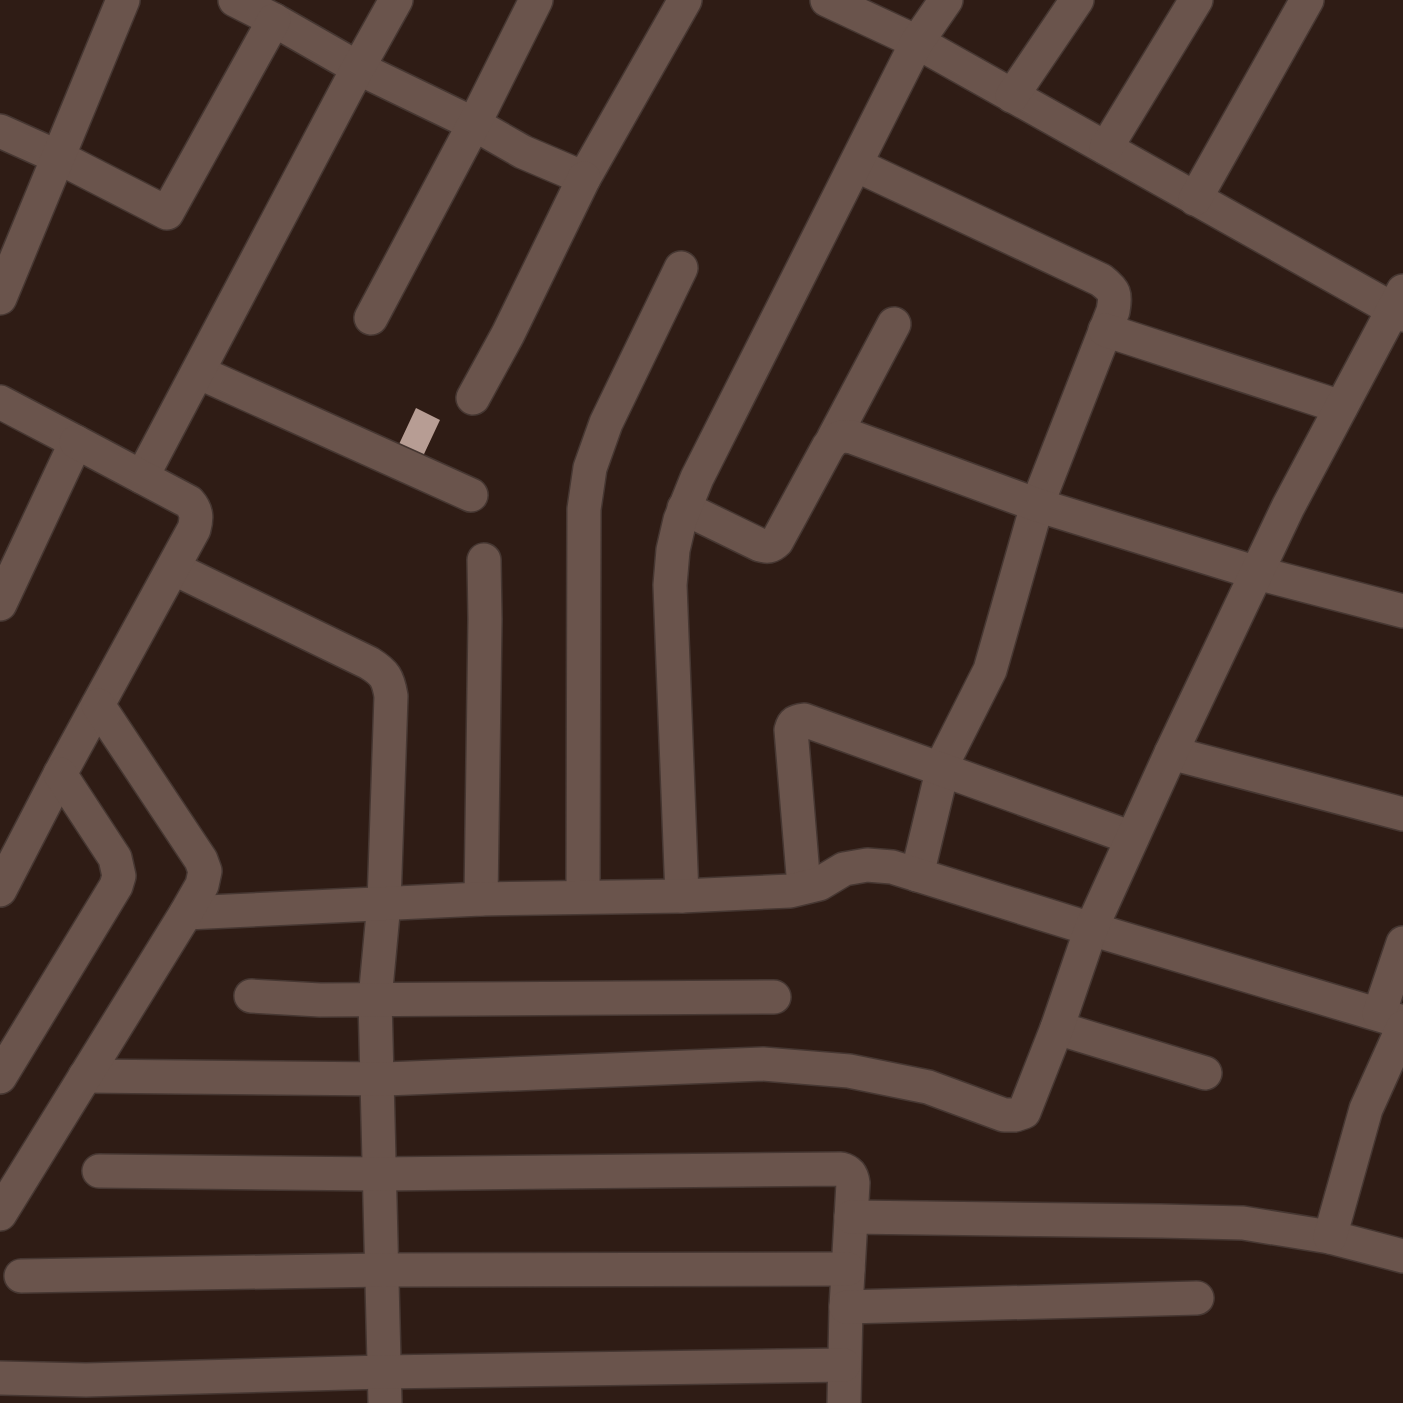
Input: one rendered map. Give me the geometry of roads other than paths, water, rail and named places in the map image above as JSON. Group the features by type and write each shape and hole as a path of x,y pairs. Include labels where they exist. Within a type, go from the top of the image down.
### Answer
{"street":[{"path":"0,298 123,0"},
{"path":"235,0 358,68 474,124 523,152 584,178"},
{"path":"142,477 396,0"},
{"path":"371,318 474,124 536,0"},
{"path":"473,398 508,334 584,178 685,0"},
{"path":"85,1076 378,1079 763,1064 860,1073 928,1087 1004,1115 1024,1112 1057,1028 1090,929 1171,753 1288,507 1341,407 1400,305 1195,199 917,42 827,0"},
{"path":"682,896 670,585 673,550 680,520 697,478 917,42 946,0"},
{"path":"1012,96 1077,0"},
{"path":"1106,148 1196,0"},
{"path":"1195,199 1307,0"},
{"path":"0,131 58,157 167,213 274,20"},
{"path":"856,165 1101,280 1112,288 1115,298 1113,311 1037,505 990,670 945,759 917,875"},
{"path":"583,896 584,509 590,468 606,423 681,267"},
{"path":"684,508 760,545 767,547 773,545 894,324"},
{"path":"1105,330 1341,407"},
{"path":"198,372 471,495"},
{"path":"0,402 189,502 195,509 197,518 194,529 60,774 0,890"},
{"path":"833,439 843,436 852,437 1037,505 1257,573 1403,611"},
{"path":"0,604 76,442"},
{"path":"481,899 484,560"},
{"path":"173,568 369,663 382,671 389,682 391,696 384,903 375,999 385,1388"},
{"path":"0,1214 186,913 202,885 205,871 201,860 98,705"},
{"path":"804,887 791,730 797,720 804,720 1132,838"},
{"path":"1171,753 1403,814"},
{"path":"0,1077 116,886 119,876 115,858 60,774"},
{"path":"186,913 481,899 682,896 790,891 819,884 844,869 867,865 892,867 1395,1021"},
{"path":"1330,1238 1366,1109 1395,1021 1403,943"},
{"path":"251,996 320,1000 774,997"},
{"path":"1057,1028 1205,1073"},
{"path":"99,1171 380,1174 841,1169 848,1171 853,1183 846,1307 844,1403"},
{"path":"851,1217 1244,1223 1330,1238 1403,1256"},
{"path":"21,1276 382,1270 848,1269"},
{"path":"846,1307 1197,1298"},
{"path":"0,1377 385,1388 844,1365"}]}
